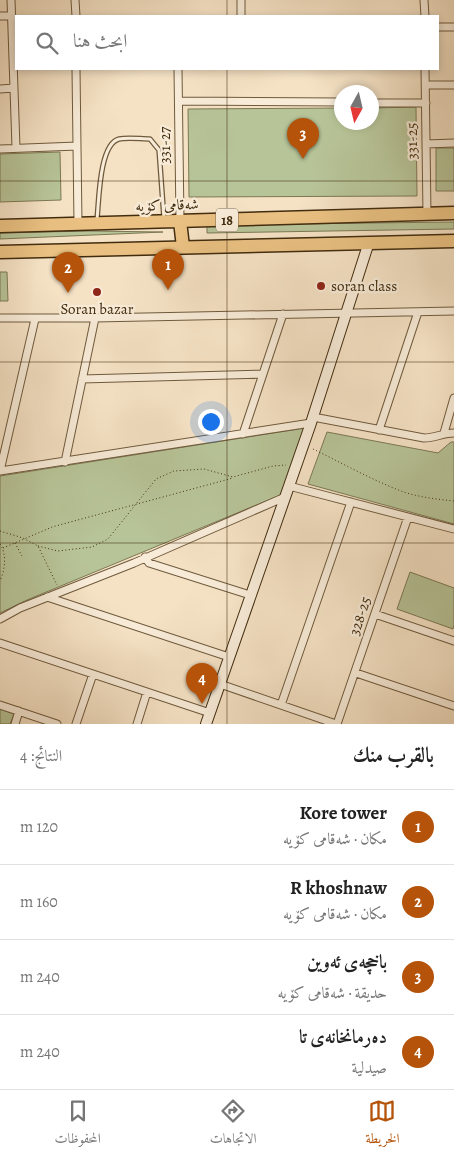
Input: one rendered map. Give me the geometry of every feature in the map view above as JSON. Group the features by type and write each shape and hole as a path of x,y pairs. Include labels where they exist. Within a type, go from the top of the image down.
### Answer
{"highway":[{"name":"شەقامی کۆیە","path":"0,226 454,213"},
{"path":"180,221 183,247"},
{"name":"18","path":"0,252 454,241"}],"street":[{"path":"11,0 16,148"},
{"path":"76,0 76,15"},
{"path":"241,15 242,0"},
{"path":"424,0 425,15"},
{"path":"0,16 12,16"},
{"path":"439,27 454,27"},
{"path":"76,70 78,224"},
{"name":"331-27","path":"178,70 180,221"},
{"name":"331-25","path":"425,70 427,214"},
{"path":"426,85 454,85"},
{"path":"0,89 14,88"},
{"path":"179,101 334,102"},
{"path":"379,103 426,103"},
{"path":"426,144 454,143"},
{"path":"0,149 77,146"},
{"path":"206,724 312,420 369,242"},
{"path":"0,318 35,319 454,311"},
{"path":"379,430 418,312"},
{"path":"243,434 283,314"},
{"path":"65,462 95,318"},
{"path":"35,319 0,471 243,434 312,420 424,438 431,438 444,433 454,433"},
{"path":"82,379 262,374"},
{"path":"444,433 454,398"},
{"path":"289,486 454,530"},
{"path":"0,619 20,608 146,557 285,497"},
{"path":"281,705 351,502"},
{"name":"328-25","path":"337,724 408,517"},
{"path":"146,557 149,563 250,595"},
{"path":"47,597 229,657"},
{"path":"375,614 454,641"},
{"path":"0,643 210,713"},
{"path":"356,673 454,706"},
{"path":"76,724 93,674"},
{"path":"220,684 337,724"},
{"path":"137,724 147,692"},
{"path":"0,704 57,724"},
{"path":"15,724 19,711"}],"lane":[{"path":"97,224 103,159 113,142 118,139 150,139 159,150 164,222"}],"path":[{"path":"303,446 311,448 367,477 402,492 437,500 454,501"},
{"path":"3,548 52,527 274,466 296,464"},
{"path":"0,531 23,538 38,546 58,551 92,547 108,538 156,479 174,471 204,469 233,478"},
{"path":"14,542 22,556"},
{"path":"0,544 3,548 4,561 0,581"},
{"path":"38,546 60,591"}],"green space":[{"path":"416,107 417,196 189,197 188,109 334,108 334,130 379,130 379,108"},
{"path":"436,148 454,148 454,191 436,191"},
{"path":"60,152 61,200 0,202 0,154"},
{"path":"454,222 454,229 207,233 207,225"},
{"path":"163,232 0,239 0,233"},
{"path":"0,272 7,272 8,301 0,301"},
{"path":"305,428 283,494 27,600 0,613 0,476"},
{"path":"327,432 438,453 451,442 454,442 454,524 308,484"},
{"path":"410,572 454,588 453,629 397,609"},
{"path":"0,709 14,714 10,724 0,724"}],"place":[{"name":"باخچەی ئەوین","path":"303,159"},
{"name":"soran class","path":"321,286"},
{"name":"Kore tower","path":"168,290"},
{"name":"Soran bazar","path":"97,292"},
{"name":"R khoshnaw","path":"68,293"},
{"name":"دەرمانخانەی تا","path":"202,704"}]}
